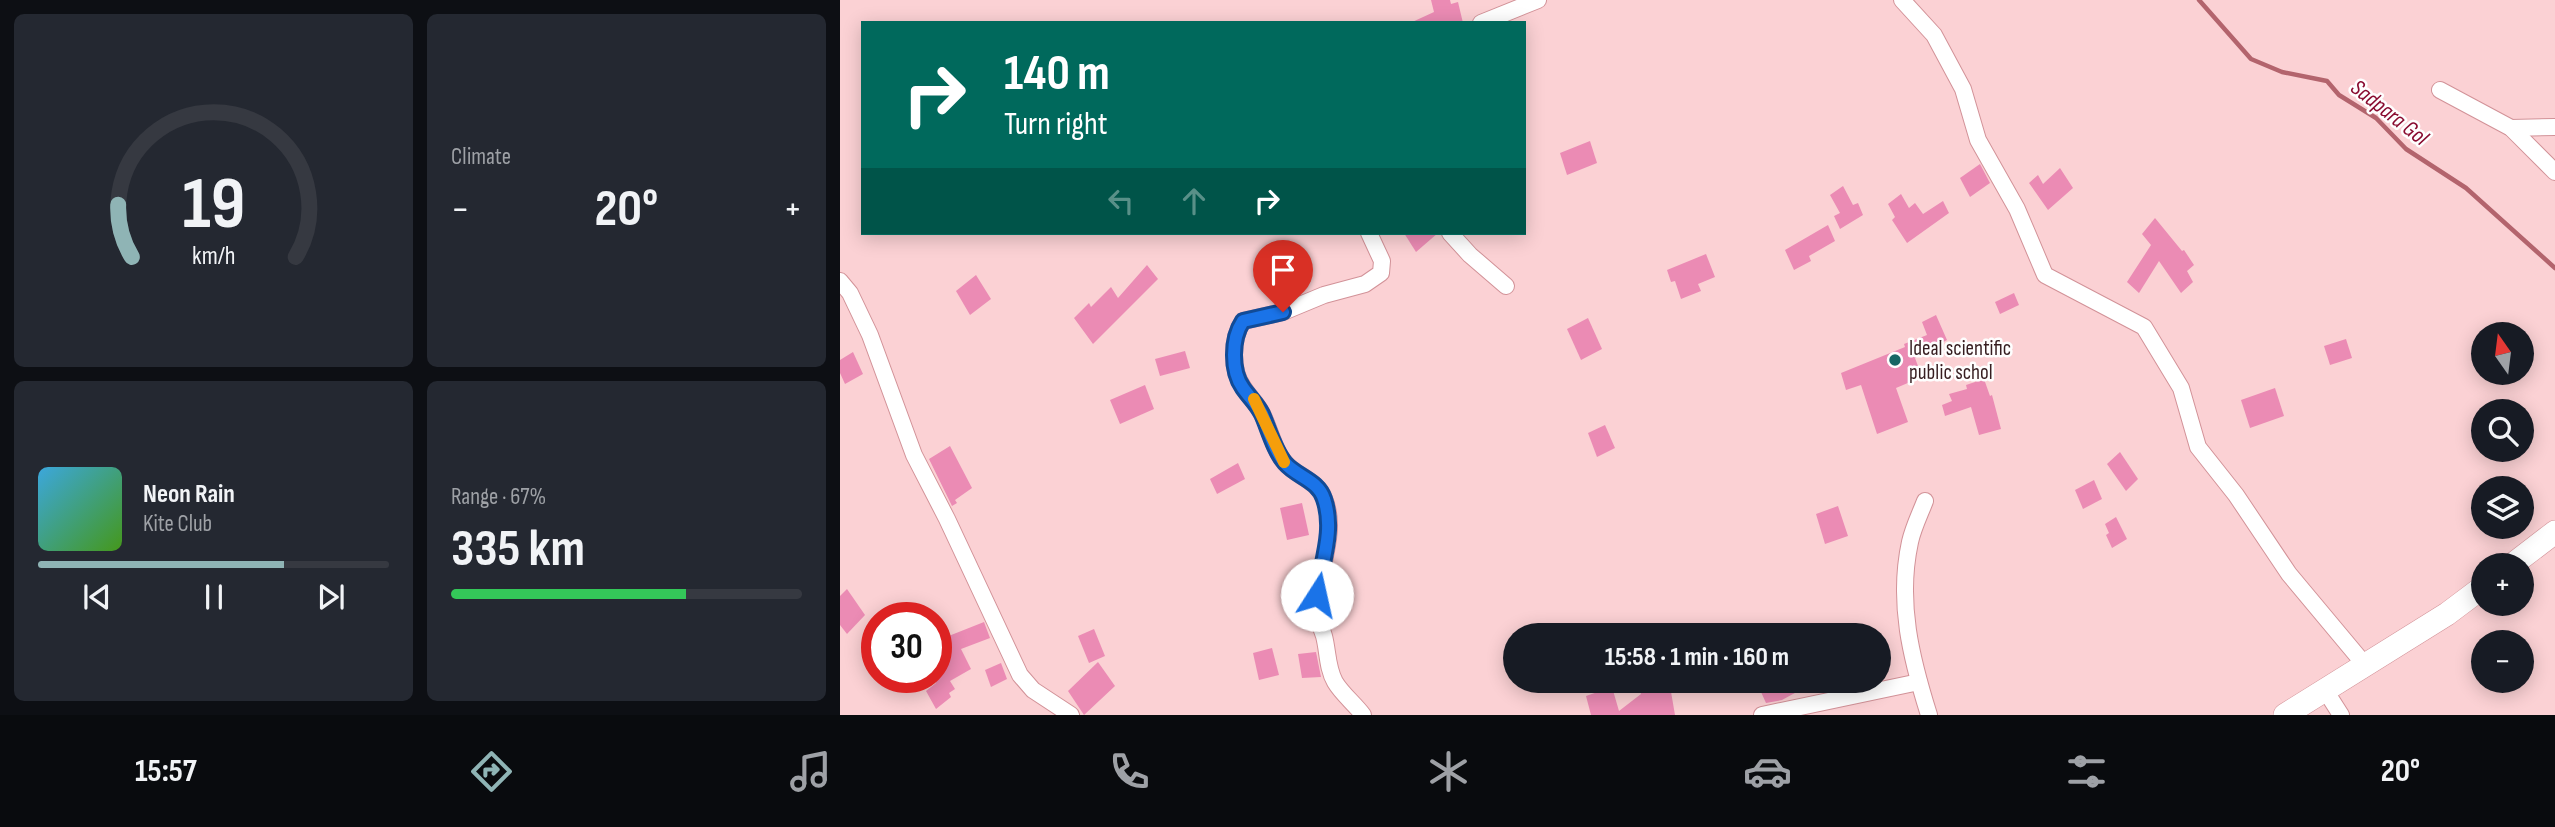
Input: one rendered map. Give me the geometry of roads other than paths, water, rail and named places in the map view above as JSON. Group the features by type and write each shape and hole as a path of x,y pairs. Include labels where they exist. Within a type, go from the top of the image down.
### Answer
{"main road":[{"path":"2528,553 2555,532"},
{"path":"2284,715 2447,614 2471,596"}],"street":[{"path":"1486,21 1538,0"},
{"path":"1902,0 1934,35 1963,89 1978,140 2017,209 2045,275 2144,327 2181,388 2198,447 2236,495 2289,574 2365,666"},
{"path":"2440,89 2511,128 2555,172"},
{"path":"2511,128 2555,127"},
{"path":"1363,715 1336,684 1315,609 1329,531 1326,502 1314,484 1285,464 1256,401 1243,388 1236,372 1234,349 1243,321 1283,312 1374,279 1381,273 1382,261 1370,235"},
{"path":"1452,235 1470,255 1506,286"},
{"path":"840,281 850,293 870,335 914,455 1020,675 1033,690 1071,715"},
{"path":"1925,501 1910,541 1905,601 1912,658 1929,715"},
{"path":"1762,715 1919,682"},
{"path":"2325,690 2341,715"}],"waterway":[{"name":"Sadpara Gol","path":"2199,0 2251,59 2282,72 2327,81 2339,95 2376,118 2406,149 2466,188 2555,268"}],"place":[{"name":"Ideal scientific public schol","path":"1895,360"}]}
